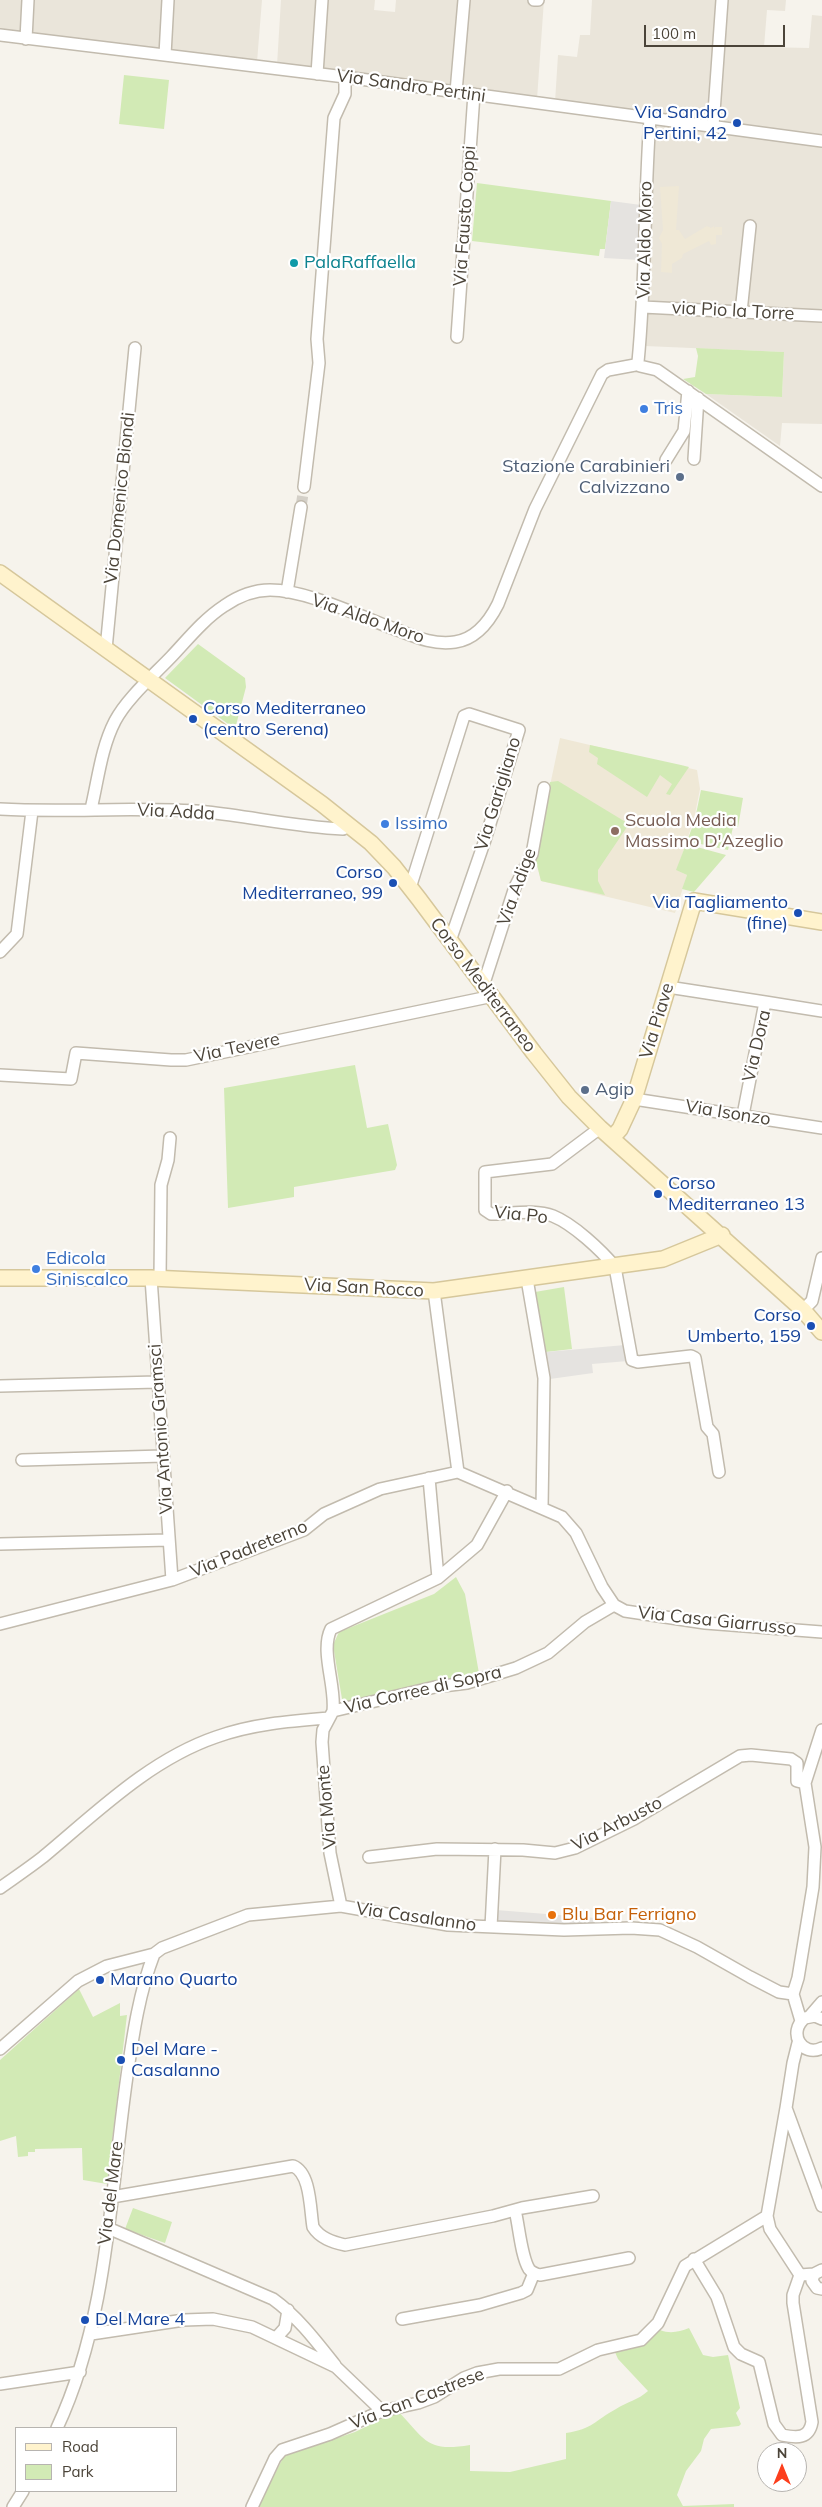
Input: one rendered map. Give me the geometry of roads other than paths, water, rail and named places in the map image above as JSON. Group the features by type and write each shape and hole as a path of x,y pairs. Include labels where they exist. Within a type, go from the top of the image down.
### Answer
{"main road":[{"name":"Corso Mediterraneo","path":"0,573 255,754 371,843 410,888 484,983 568,1097 600,1128 722,1235 803,1310 822,1332"},
{"name":"Via Piave","path":"612,1138 620,1129 634,1099 694,900 822,922"},
{"name":"Via San Rocco","path":"0,1278 155,1278 434,1291 663,1259 722,1235"}],"street":[{"path":"26,38 28,0"},
{"path":"164,55 168,0"},
{"path":"317,74 322,0"},
{"path":"456,92 464,0"},
{"path":"713,126 722,0"},
{"name":"Via Sandro Pertini","path":"0,35 345,77 822,141"},
{"path":"304,487 320,363 317,339 334,118 345,94 345,77"},
{"name":"Via Fausto Coppi","path":"457,337 474,94"},
{"name":"Via Aldo Moro","path":"91,809 109,734 116,718 148,679 226,604 249,593 268,590 287,592 428,641 457,642 481,630 492,617 535,509 602,374 608,370 638,364 643,307 646,174 650,119"},
{"path":"741,312 750,226"},
{"name":"via Pio la Torre","path":"643,307 822,316"},
{"name":"Via Domenico Biondi","path":"106,649 135,348"},
{"path":"638,364 657,370 822,486"},
{"path":"693,395 694,459"},
{"path":"666,460 684,431 693,395"},
{"path":"287,592 301,507"},
{"name":"Via Garigliano","path":"410,888 464,716 469,714 519,730 485,840 450,941"},
{"name":"Via Adige","path":"484,983 515,887 532,854 544,788"},
{"name":"Via Adda","path":"0,810 91,809 207,812 297,826 343,829 350,826"},
{"path":"0,952 17,934 32,811"},
{"path":"668,987 765,1002"},
{"name":"Via Tevere","path":"0,1075 71,1079 76,1053 186,1060 493,996"},
{"name":"Via Dora","path":"743,1115 765,1002 822,1011"},
{"name":"Via Isonzo","path":"634,1099 822,1128"},
{"name":"Via Po","path":"600,1128 552,1164 485,1172 485,1210 491,1214 553,1216 593,1245 615,1267"},
{"name":"Via Antonio Gramsci","path":"170,1138 168,1160 161,1185 155,1278 157,1382 172,1580"},
{"path":"803,1310 812,1300 822,1258"},
{"path":"615,1267 632,1360 638,1362 691,1356 695,1358 707,1427 713,1434 719,1472"},
{"path":"527,1279 544,1378 542,1508"},
{"path":"434,1291 458,1472 508,1491 562,1517 576,1533 602,1587 614,1605"},
{"path":"0,1386 157,1382"},
{"path":"22,1460 163,1456"},
{"name":"Via Padreterno","path":"0,1624 172,1580 304,1530 324,1514 380,1489 458,1472"},
{"path":"429,1478 438,1578"},
{"path":"438,1578 477,1545 508,1491"},
{"path":"0,1544 169,1540"},
{"name":"Via Monte","path":"341,1906 330,1853 322,1742 335,1697 327,1637 331,1629 438,1578"},
{"name":"Via Casa Giarrusso","path":"614,1605 625,1611 705,1623 822,1632"},
{"name":"Via Corree di Sopra","path":"0,1888 41,1858 108,1801 191,1747 218,1736 270,1724 331,1714 435,1687 467,1683 516,1668 548,1653 585,1622 614,1605"},
{"path":"805,2019 793,1994 798,1978 814,1876 815,1847 805,1783 822,1730"},
{"name":"Via Arbusto","path":"369,1857 437,1849 523,1850 554,1854 575,1848 634,1819 740,1756 751,1755 791,1759 797,1763 797,1781 805,1783"},
{"path":"491,1927 495,1849"},
{"name":"Via Casalanno","path":"0,2049 78,1981 107,1966 154,1954 162,1948 248,1915 341,1906 448,1925 660,1930 697,1947 750,1978 779,1992 793,1994"},
{"name":"Via del Mare","path":"56,2427 80,2372 91,2334 140,1999 154,1954"},
{"path":"800,2275 770,2229 767,2216 798,2042 796,2032 805,2019 822,2002"},
{"path":"805,2019 822,2019"},
{"path":"798,2042 807,2050 822,2048"},
{"path":"786,2108 822,2206"},
{"path":"112,2197 293,2166 299,2169 304,2176 313,2227 316,2232 321,2236 344,2245 593,2196"},
{"path":"515,2210 529,2269 534,2273 540,2275 629,2258"},
{"name":"Via San Castrese","path":"252,2507 275,2458 282,2450 330,2434 382,2411 418,2403 434,2397 464,2378 477,2373 498,2369 559,2369 598,2350 641,2340 658,2323 678,2276 685,2266 694,2259 721,2246 767,2216"},
{"path":"108,2228 256,2290 288,2310 336,2367 382,2411"},
{"path":"694,2259 717,2297 734,2348 741,2354 759,2362 774,2424 782,2435 791,2437 802,2437 810,2431 812,2422 793,2303 793,2295 800,2275"},
{"path":"800,2275 818,2272"},
{"path":"818,2272 812,2281 814,2286 822,2289"},
{"path":"402,2319 480,2305 521,2293 527,2290 534,2273"},
{"path":"276,2338 285,2328 288,2310"},
{"path":"91,2334 184,2320 213,2319 252,2328 336,2367"},
{"path":"0,2384 80,2372"},
{"path":"13,2507 22,2492"}],"tunnel":[{"path":"301,507 304,487"}],"place":[{"name":"Via Sandro Pertini, 42","path":"737,123"},
{"name":"PalaRaffaella","path":"294,263"},
{"name":"Tris","path":"644,409"},
{"name":"Stazione Carabinieri Calvizzano","path":"680,477"},
{"name":"Corso Mediterraneo (centro Serena)","path":"193,719"},
{"name":"Issimo","path":"385,824"},
{"name":"Scuola Media Massimo D'Azeglio","path":"615,831"},
{"name":"Corso Mediterraneo, 99","path":"393,883"},
{"name":"Via Tagliamento (fine)","path":"798,913"},
{"name":"Agip","path":"585,1090"},
{"name":"Corso Mediterraneo 13","path":"658,1194"},
{"name":"Edicola Siniscalco","path":"36,1269"},
{"name":"Corso Umberto, 159","path":"811,1326"},
{"name":"Blu Bar Ferrigno","path":"552,1915"},
{"name":"Marano Quarto","path":"100,1980"},
{"name":"Del Mare - Casalanno","path":"121,2060"},
{"name":"Del Mare 4","path":"85,2320"}]}
